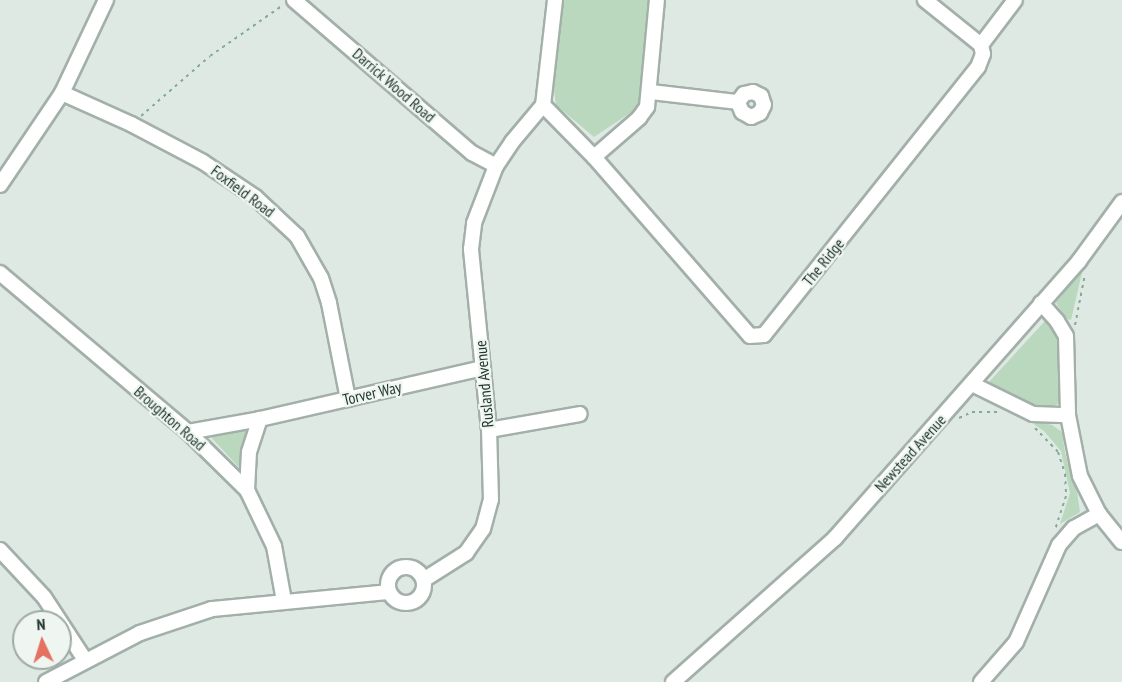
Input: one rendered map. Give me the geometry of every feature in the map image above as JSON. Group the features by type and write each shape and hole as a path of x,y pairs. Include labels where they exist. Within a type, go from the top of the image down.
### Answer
{"street":[{"path":"0,185 62,93 106,0"},
{"name":"Darrick Wood Road","path":"292,0 472,153 496,166"},
{"path":"555,0 547,88 543,105 594,158 639,118 647,107 651,92 657,0"},
{"path":"925,0 981,45 1015,0"},
{"name":"The Ridge","path":"594,158 750,336 764,335 978,67 983,54 981,45"},
{"path":"651,92 738,102"},
{"name":"Foxfield Road","path":"62,93 131,124 212,167 255,197 297,236 321,278 329,303 348,399"},
{"name":"Rusland Avenue","path":"46,682 140,633 212,609 388,592 397,600 409,602 419,598 425,579 466,553 483,529 491,500 489,430 471,249 474,223 496,166 512,141 543,105"},
{"name":"Newstead Avenue","path":"674,682 835,538 1079,261 1122,202"},
{"name":"Broughton Road","path":"0,273 188,432 247,490 274,546 284,601"},
{"path":"1041,303 1057,321 1066,336 1068,415 1080,476 1099,514 1122,542"},
{"name":"Torver Way","path":"188,432 260,419 483,368"},
{"path":"972,384 1033,414 1068,415"},
{"path":"489,430 580,414"},
{"path":"247,490 249,452 260,419"},
{"path":"981,682 1016,642 1059,544 1074,528 1099,514"},
{"path":"0,550 44,597 85,660"},
{"path":"388,592 389,581 396,570 407,567 418,571 425,579"}],"path":[{"path":"131,124 210,56 292,0"},
{"path":"1066,336 1076,324 1085,273"},
{"path":"957,419 972,412 998,412 1014,406"},
{"path":"1031,425 1045,436 1058,452 1065,474 1066,496 1056,529 1059,544"}],"green space":[{"path":"562,0 650,0 641,95 636,109 594,137 556,105 554,90"},
{"path":"1083,268 1071,320 1067,319 1056,303"},
{"path":"1045,321 1058,334 1063,393 1060,403 1047,409 992,389 989,382"},
{"path":"1026,419 1052,425 1062,432 1080,512 1060,524 1070,493 1061,451 1044,431"},
{"path":"250,427 244,473 209,435"}]}
